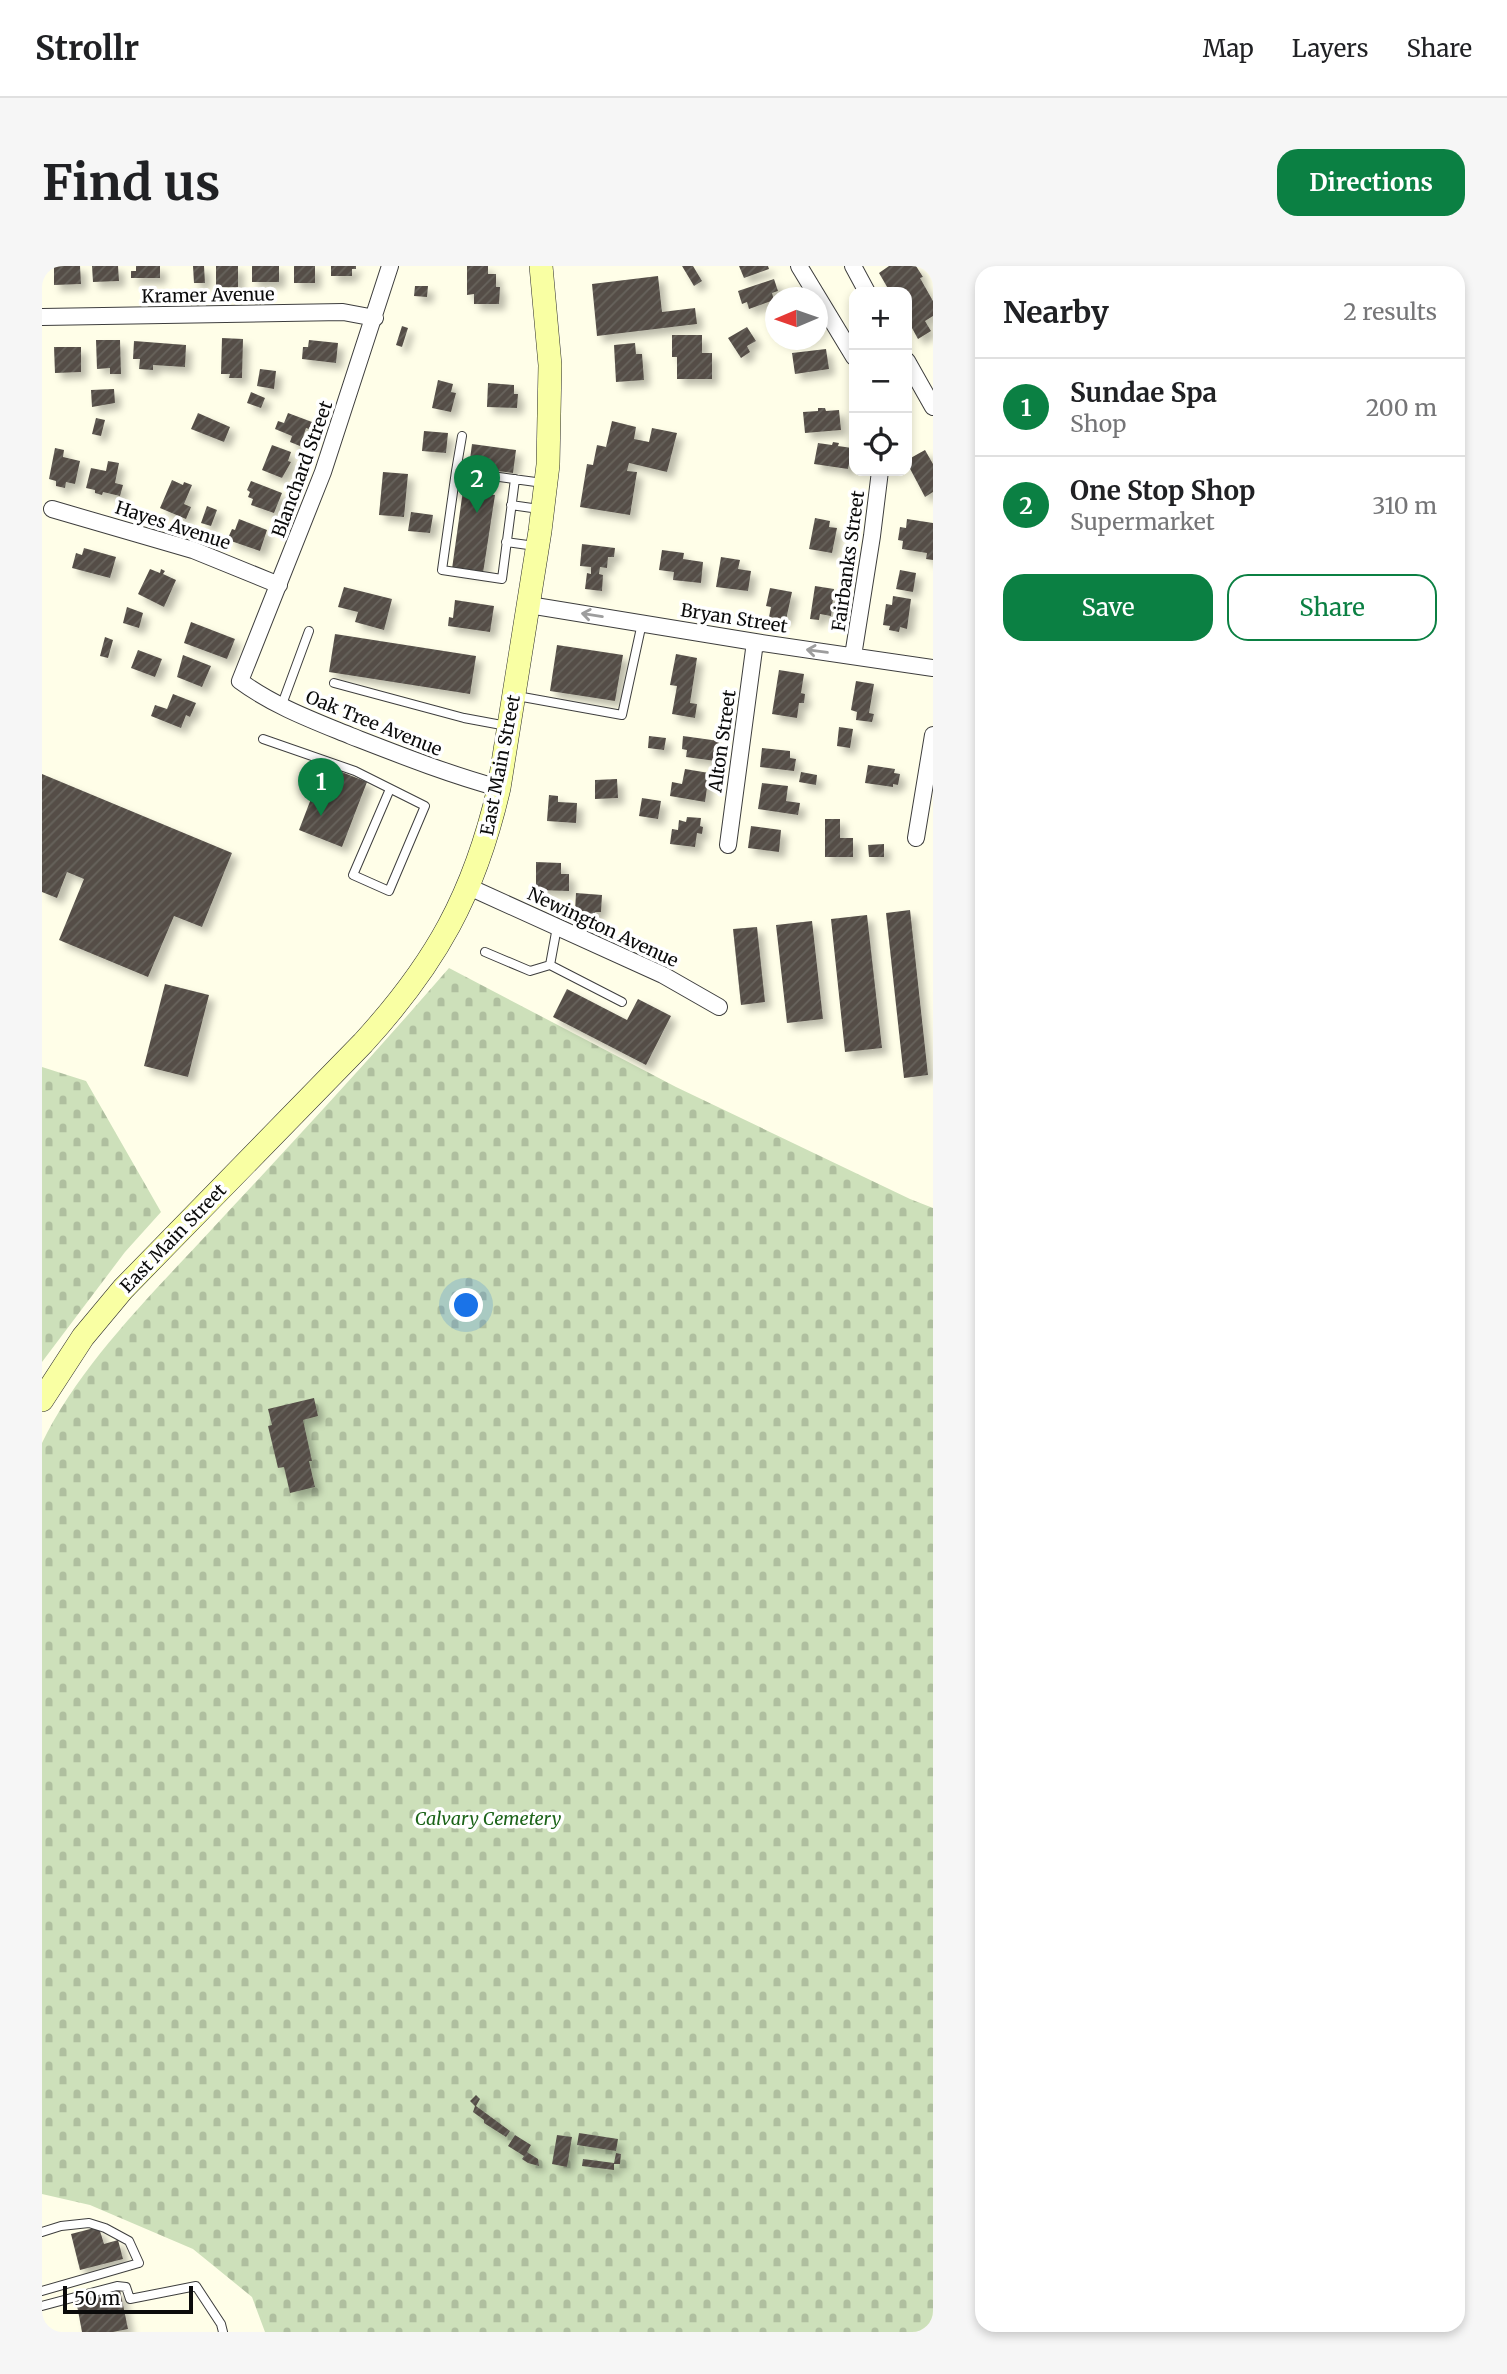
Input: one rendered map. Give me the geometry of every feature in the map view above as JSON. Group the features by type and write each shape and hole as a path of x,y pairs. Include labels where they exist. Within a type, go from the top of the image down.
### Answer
{"main road":[{"name":"East Main Street","path":"42,1400 83,1337 123,1289 353,1053 397,1004 436,949 469,887 482,852 499,788 543,510 551,394 541,266"}],"street":[{"name":"Blanchard Street","path":"240,681 323,472 390,266"},
{"path":"799,266 850,350"},
{"path":"853,266 864,287"},
{"name":"Kramer Avenue","path":"42,317 343,312 375,318"},
{"path":"912,380 915,391 933,407"},
{"name":"Fairbanks Street","path":"853,656 879,476"},
{"name":"Hayes Avenue","path":"52,509 193,550 279,585"},
{"name":"Bryan Street","path":"529,605 933,668"},
{"name":"Alton Street","path":"728,845 755,642"},
{"name":"Oak Tree Avenue","path":"240,681 281,707 435,769 499,788"},
{"path":"916,838 933,735"},
{"name":"Newington Avenue","path":"469,887 663,975 719,1007"}],"lane":[{"path":"462,436 442,570 502,579 515,479"},
{"path":"456,471 546,483"},
{"path":"511,505 543,510"},
{"path":"506,542 538,546"},
{"path":"514,696 622,715 642,623"},
{"path":"281,707 309,631"},
{"path":"334,684 464,718 510,727"},
{"path":"263,739 355,771 425,806 389,891 353,875 390,789"},
{"path":"550,965 558,927"},
{"path":"485,952 530,971 550,965 622,1002"},
{"path":"42,2232 61,2226 89,2223 105,2228 129,2241 139,2263 42,2291"},
{"path":"42,2306 117,2286 126,2287 130,2298 196,2286 223,2332"}],"green space":[{"name":"Calvary Cemetery","path":"449,968 676,1087 933,1208 933,2332 265,2332 252,2297 193,2249 90,2205 42,2194 42,1443 76,1385 120,1330"},
{"path":"42,1067 86,1081 161,1212 125,1252 42,1362"}],"building":[{"path":"54,266 80,266 81,284 54,285"},
{"path":"92,266 118,266 119,281 93,282"},
{"path":"136,266 160,266 160,278 131,278 131,271 136,271"},
{"path":"193,266 204,266 205,283 194,283"},
{"path":"216,266 238,266 238,287 216,287"},
{"path":"252,266 279,266 279,282 252,282"},
{"path":"294,266 315,266 315,283 294,283"},
{"path":"331,266 356,266 356,269 352,269 352,276 331,276"},
{"path":"467,266 488,266 488,274 496,274 496,287 500,287 499,304 474,304 474,294 467,295"},
{"path":"682,266 693,266 702,281 694,286"},
{"path":"739,266 768,266 769,269 744,278"},
{"path":"889,266 916,266 933,301 933,316 925,321 931,331 918,339 912,328 912,287 887,287 879,273"},
{"path":"658,276 662,312 695,308 697,324 597,336 592,284"},
{"path":"774,279 777,287 765,287 765,303 749,309 747,302 742,304 738,291"},
{"path":"415,286 428,286 427,297 414,296"},
{"path":"402,326 408,328 402,347 396,345"},
{"path":"747,327 756,341 747,346 750,352 741,358 728,338"},
{"path":"672,335 702,335 702,353 712,353 712,379 677,379 677,357 672,357"},
{"path":"222,338 243,339 242,378 229,378 230,374 221,374"},
{"path":"96,340 120,340 121,374 110,374 110,368 97,369"},
{"path":"309,340 338,343 336,363 302,359 303,347 308,347"},
{"path":"134,341 186,345 185,367 153,365 153,370 139,369 140,359 133,359"},
{"path":"635,343 636,354 642,354 644,380 616,382 614,345"},
{"path":"54,347 81,347 81,372 55,373"},
{"path":"826,350 829,369 795,374 792,353"},
{"path":"260,369 276,371 274,389 257,386"},
{"path":"438,380 453,384 451,392 456,393 451,412 432,408"},
{"path":"488,383 514,385 514,394 518,394 517,408 487,407"},
{"path":"114,389 115,403 92,407 91,390"},
{"path":"251,392 265,398 261,408 247,403"},
{"path":"818,408 825,408 826,411 839,410 841,430 805,433 803,412 818,411"},
{"path":"198,413 230,427 224,442 191,429"},
{"path":"288,413 312,422 309,429 306,428 300,446 290,442 292,436 275,429 278,421 284,423"},
{"path":"96,418 105,420 101,436 92,434"},
{"path":"612,421 636,427 634,439 649,442 652,428 677,433 667,472 629,463 627,471 637,472 630,515 580,507 587,464 593,465 597,445 606,447"},
{"path":"424,431 448,433 446,453 422,451"},
{"path":"833,442 839,443 838,446 849,448 848,469 814,464 818,443 832,445"},
{"path":"472,444 516,450 513,473 469,467"},
{"path":"272,445 291,452 288,461 291,462 282,478 262,470"},
{"path":"55,448 64,450 63,457 80,461 75,484 66,482 65,488 56,486 56,481 49,479"},
{"path":"925,450 933,464 933,492 925,497 912,472 912,457"},
{"path":"108,461 119,463 115,483 123,485 120,496 103,492 102,495 86,488 91,468 106,471"},
{"path":"383,472 408,474 404,517 379,515"},
{"path":"172,480 183,485 184,482 192,485 184,504 191,507 186,519 160,508"},
{"path":"251,481 282,493 274,513 251,505 253,499 248,497 250,492 247,490"},
{"path":"463,490 495,495 483,573 452,569"},
{"path":"207,506 217,510 211,526 201,523"},
{"path":"411,512 433,515 430,533 408,531"},
{"path":"815,518 830,521 829,527 837,528 832,553 809,549"},
{"path":"239,519 267,530 260,551 228,538"},
{"path":"907,519 933,523 933,560 926,559 927,553 902,549 903,541 898,540 900,527 906,528"},
{"path":"582,544 615,548 614,557 608,557 607,568 600,567 599,574 603,575 602,591 585,589 587,573 591,574 591,567 580,566"},
{"path":"84,548 116,557 110,578 72,568 76,553 82,555"},
{"path":"662,550 684,553 683,559 703,562 701,583 673,580 674,572 659,570"},
{"path":"721,557 740,560 738,569 751,571 748,591 716,587"},
{"path":"150,569 160,573 161,569 165,571 163,574 176,580 164,607 138,594"},
{"path":"900,570 916,573 913,592 896,589"},
{"path":"815,586 834,589 831,616 820,614 819,620 810,619"},
{"path":"344,587 392,599 384,630 355,622 358,612 338,607"},
{"path":"770,588 792,592 786,620 769,617 771,607 766,606"},
{"path":"893,596 911,599 907,629 900,627 899,632 889,630 890,626 883,625 886,604 892,605"},
{"path":"455,600 494,606 490,632 448,626 449,617 453,618"},
{"path":"127,607 143,613 139,628 123,623"},
{"path":"191,622 235,639 227,659 184,643"},
{"path":"335,634 476,656 470,694 329,672"},
{"path":"105,637 113,640 108,658 100,656"},
{"path":"557,645 623,655 615,701 550,691"},
{"path":"138,650 162,659 155,677 131,668"},
{"path":"676,654 697,658 690,703 697,704 695,718 672,714 677,686 670,685"},
{"path":"183,655 211,666 202,687 177,677"},
{"path":"779,670 804,674 801,693 805,694 804,703 799,703 797,718 772,714"},
{"path":"856,681 874,684 869,713 874,714 872,722 856,720 857,712 851,710"},
{"path":"173,694 196,703 190,717 186,715 181,728 151,716 155,705 167,709"},
{"path":"839,727 853,729 850,748 837,746"},
{"path":"649,736 666,738 664,750 648,748"},
{"path":"683,736 719,741 716,761 686,757 687,750 682,749"},
{"path":"762,748 790,751 790,758 796,759 794,771 760,767"},
{"path":"324,765 367,782 342,847 299,830"},
{"path":"868,765 895,769 894,773 900,774 898,785 893,784 893,787 865,783"},
{"path":"685,769 709,773 705,802 670,796 672,782 682,784"},
{"path":"801,772 817,775 816,785 799,782"},
{"path":"42,774 232,853 202,927 174,916 148,977 59,940 84,879 67,872 57,898 42,892"},
{"path":"617,779 618,798 595,799 595,780"},
{"path":"762,783 788,786 786,801 800,803 798,815 758,809"},
{"path":"549,795 558,796 558,802 577,803 576,823 547,821"},
{"path":"642,798 661,801 658,819 639,816"},
{"path":"687,817 701,818 702,834 697,833 695,847 670,844 672,829 678,830 679,820 686,822"},
{"path":"825,819 840,819 840,838 853,838 853,857 825,857"},
{"path":"751,826 781,830 779,852 748,848"},
{"path":"884,844 884,857 869,857 868,845"},
{"path":"536,862 561,863 561,874 569,874 569,891 536,890"},
{"path":"576,893 602,895 601,912 595,912 595,916 581,915 581,911 575,911"},
{"path":"910,910 928,1075 904,1078 886,913"},
{"path":"867,915 882,1048 845,1052 831,919"},
{"path":"812,921 823,1019 787,1023 776,925"},
{"path":"757,927 765,1002 741,1005 733,929"},
{"path":"165,984 209,995 188,1077 144,1066"},
{"path":"567,989 627,1020 638,999 671,1016 646,1065 553,1017"},
{"path":"314,1398 318,1416 303,1420 315,1487 290,1493 284,1467 278,1468 268,1426 272,1425 268,1409"},
{"path":"476,2095 480,2099 476,2106 510,2131 506,2137 484,2123 484,2120 473,2112 475,2106 470,2101"},
{"path":"579,2133 618,2139 616,2151 577,2145"},
{"path":"515,2135 531,2145 527,2152 538,2159 539,2166 528,2163 522,2159 524,2156 508,2146"},
{"path":"557,2135 572,2137 567,2167 552,2164"},
{"path":"616,2153 621,2154 620,2164 614,2164 614,2170 582,2166 583,2159 614,2163"},
{"path":"94,2228 100,2231 104,2244 118,2240 123,2259 80,2270 71,2234"},
{"path":"120,2290 128,2329 82,2332 76,2300"}],"place":[{"name":"One Stop Shop","path":"477,513"},
{"name":"Sundae Spa","path":"321,816"}]}
